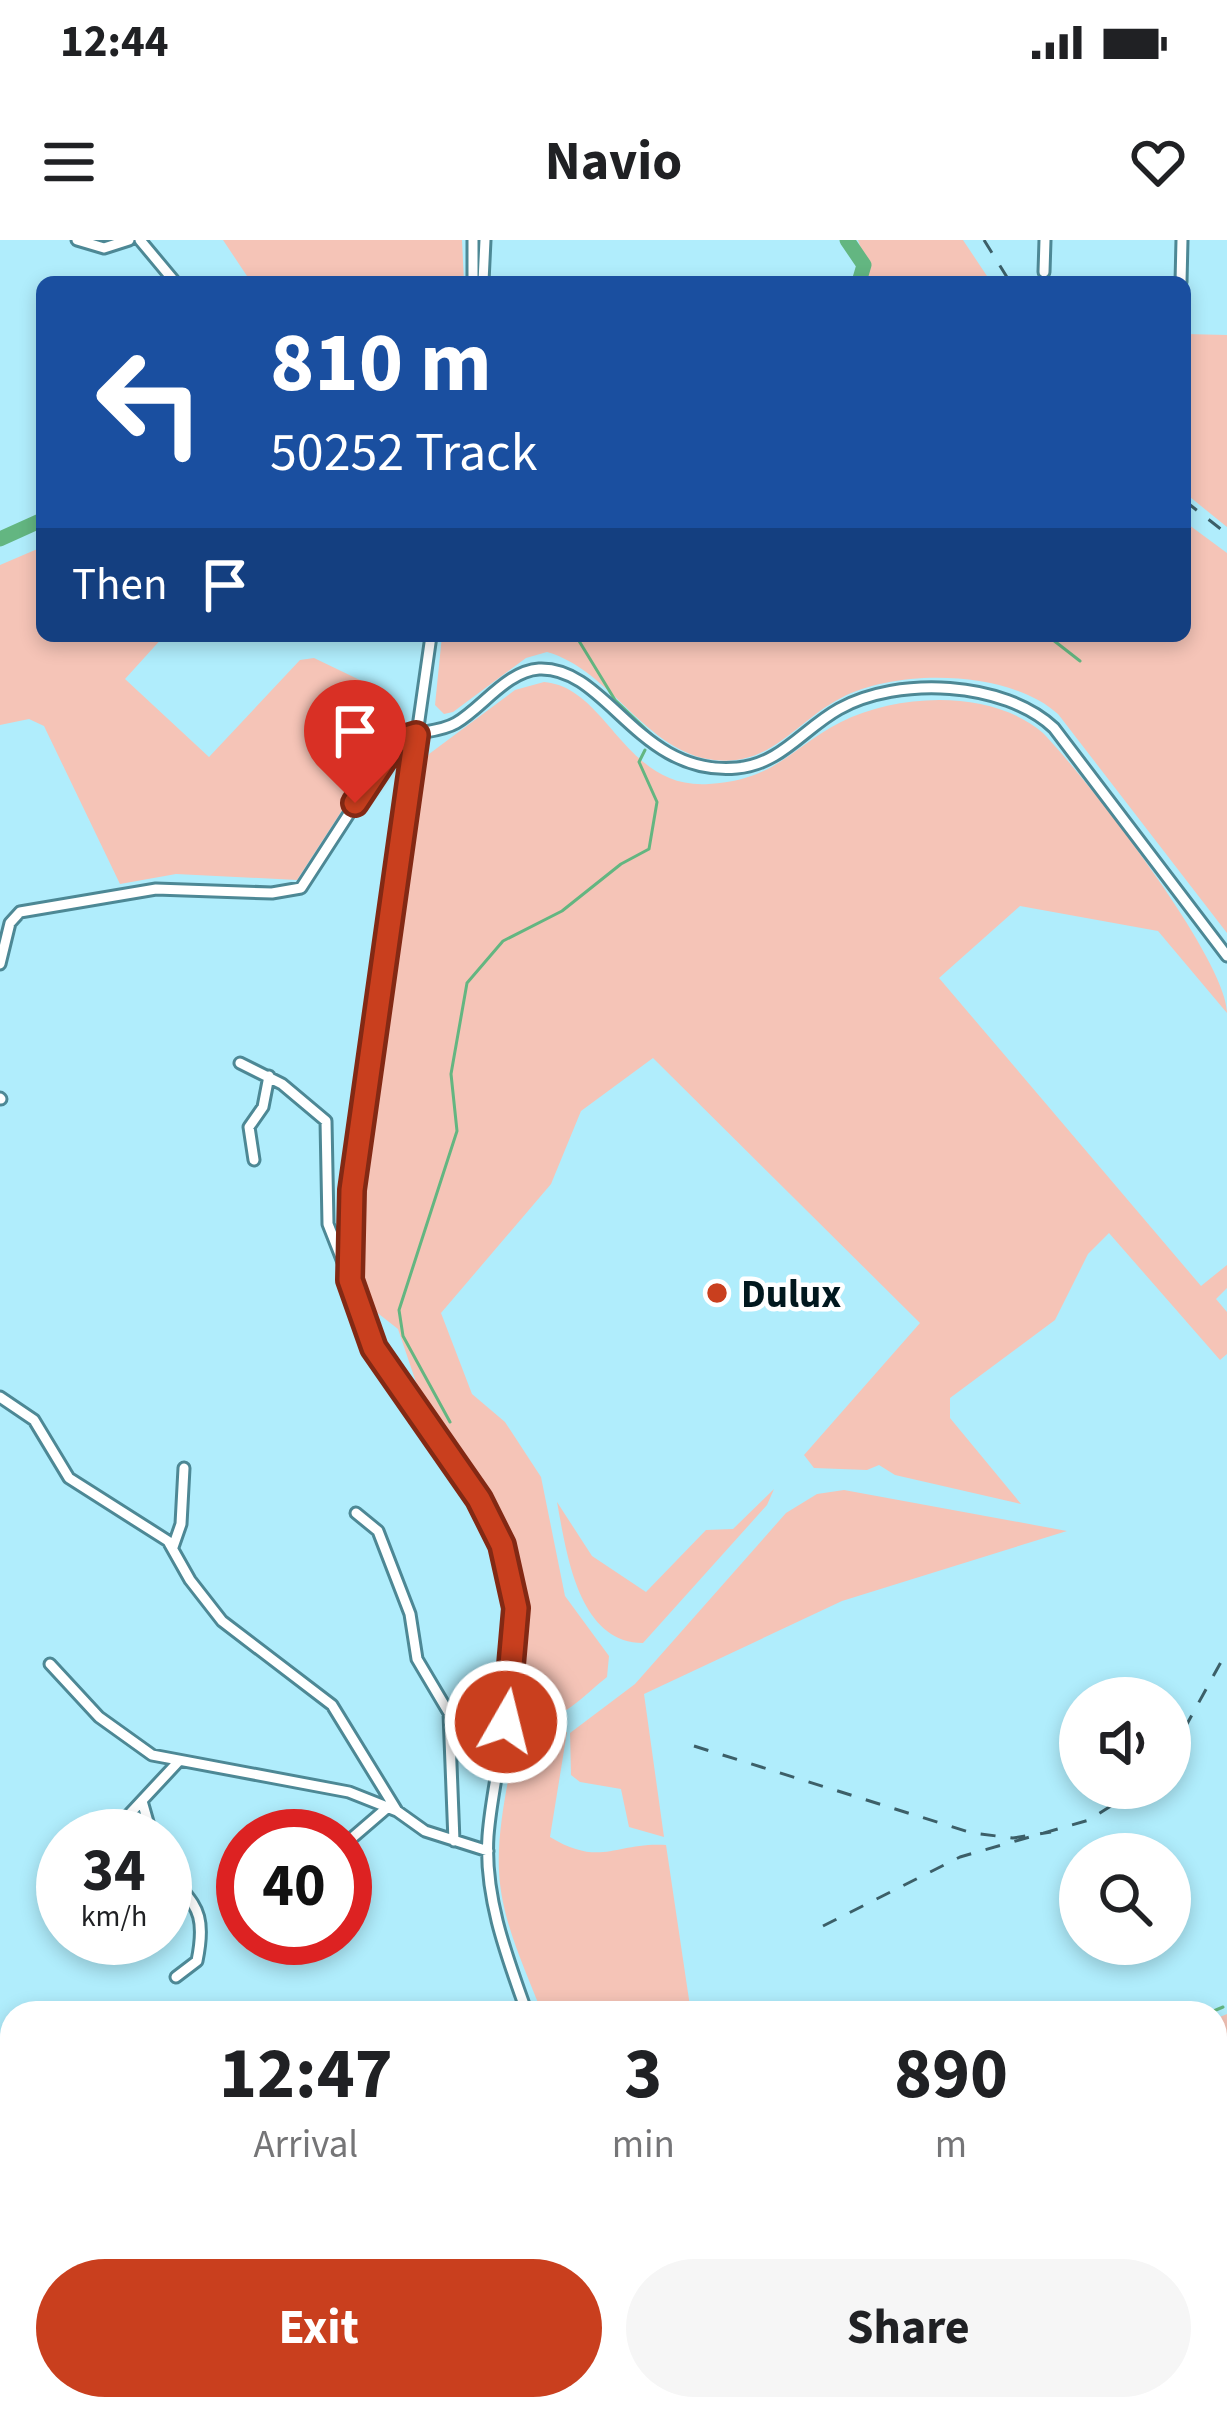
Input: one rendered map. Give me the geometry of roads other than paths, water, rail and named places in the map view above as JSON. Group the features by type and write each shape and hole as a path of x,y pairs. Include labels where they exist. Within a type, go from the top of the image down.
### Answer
{"street":[{"path":"77,240 104,248 130,240"},
{"path":"140,240 170,276"},
{"path":"473,240 473,276"},
{"path":"483,276 485,240"},
{"path":"1044,272 1045,240"},
{"path":"1181,276 1182,240"},
{"path":"350,1280 350,1204 430,642"},
{"path":"0,964 10,922 20,912 156,889 272,893 302,888 401,737 445,729 522,673 543,669 578,681 655,749 700,766 721,768 775,756 833,712 864,698 956,689 1000,693 1031,708 1054,728 1227,956"},
{"path":"240,1063 269,1076 326,1121 328,1224 338,1261 350,1280 374,1348 479,1499 508,1564 515,1648 488,1851 500,1934 523,2001"},
{"path":"254,1160 249,1124 263,1107 269,1076"},
{"path":"0,1397 34,1420 69,1478 156,1531 172,1547 190,1580 223,1621 332,1705 393,1809"},
{"path":"172,1547 182,1524 184,1468"},
{"path":"356,1513 378,1531 410,1614 417,1659 449,1713 454,1841"},
{"path":"50,1664 134,1746 178,1762 349,1792 393,1809 425,1831 488,1851"},
{"path":"134,1809 178,1762"},
{"path":"142,1800 144,1809"},
{"path":"372,1824 393,1809"},
{"path":"192,1897 198,1904 199,1955 192,1962"},
{"path":"176,1977 189,1965"}],"waterway":[{"path":"847,240 864,265 861,276"},
{"path":"0,539 36,523"},
{"path":"580,642 615,700 655,738"},
{"path":"1056,642 1080,661"},
{"path":"450,1422 403,1336 399,1310 457,1131 451,1074 467,983 503,941 562,911 621,864 649,849 657,802 639,762 645,750"}],"railway":[{"path":"984,240 1006,276"},
{"path":"1191,506 1227,534"},
{"path":"1191,1717 1227,1651"},
{"path":"694,1746 972,1833 1013,1838 1051,1832"},
{"path":"823,1926 960,1857 1089,1820 1106,1809"}],"place":[{"name":"Dulux","path":"717,1293"}]}
